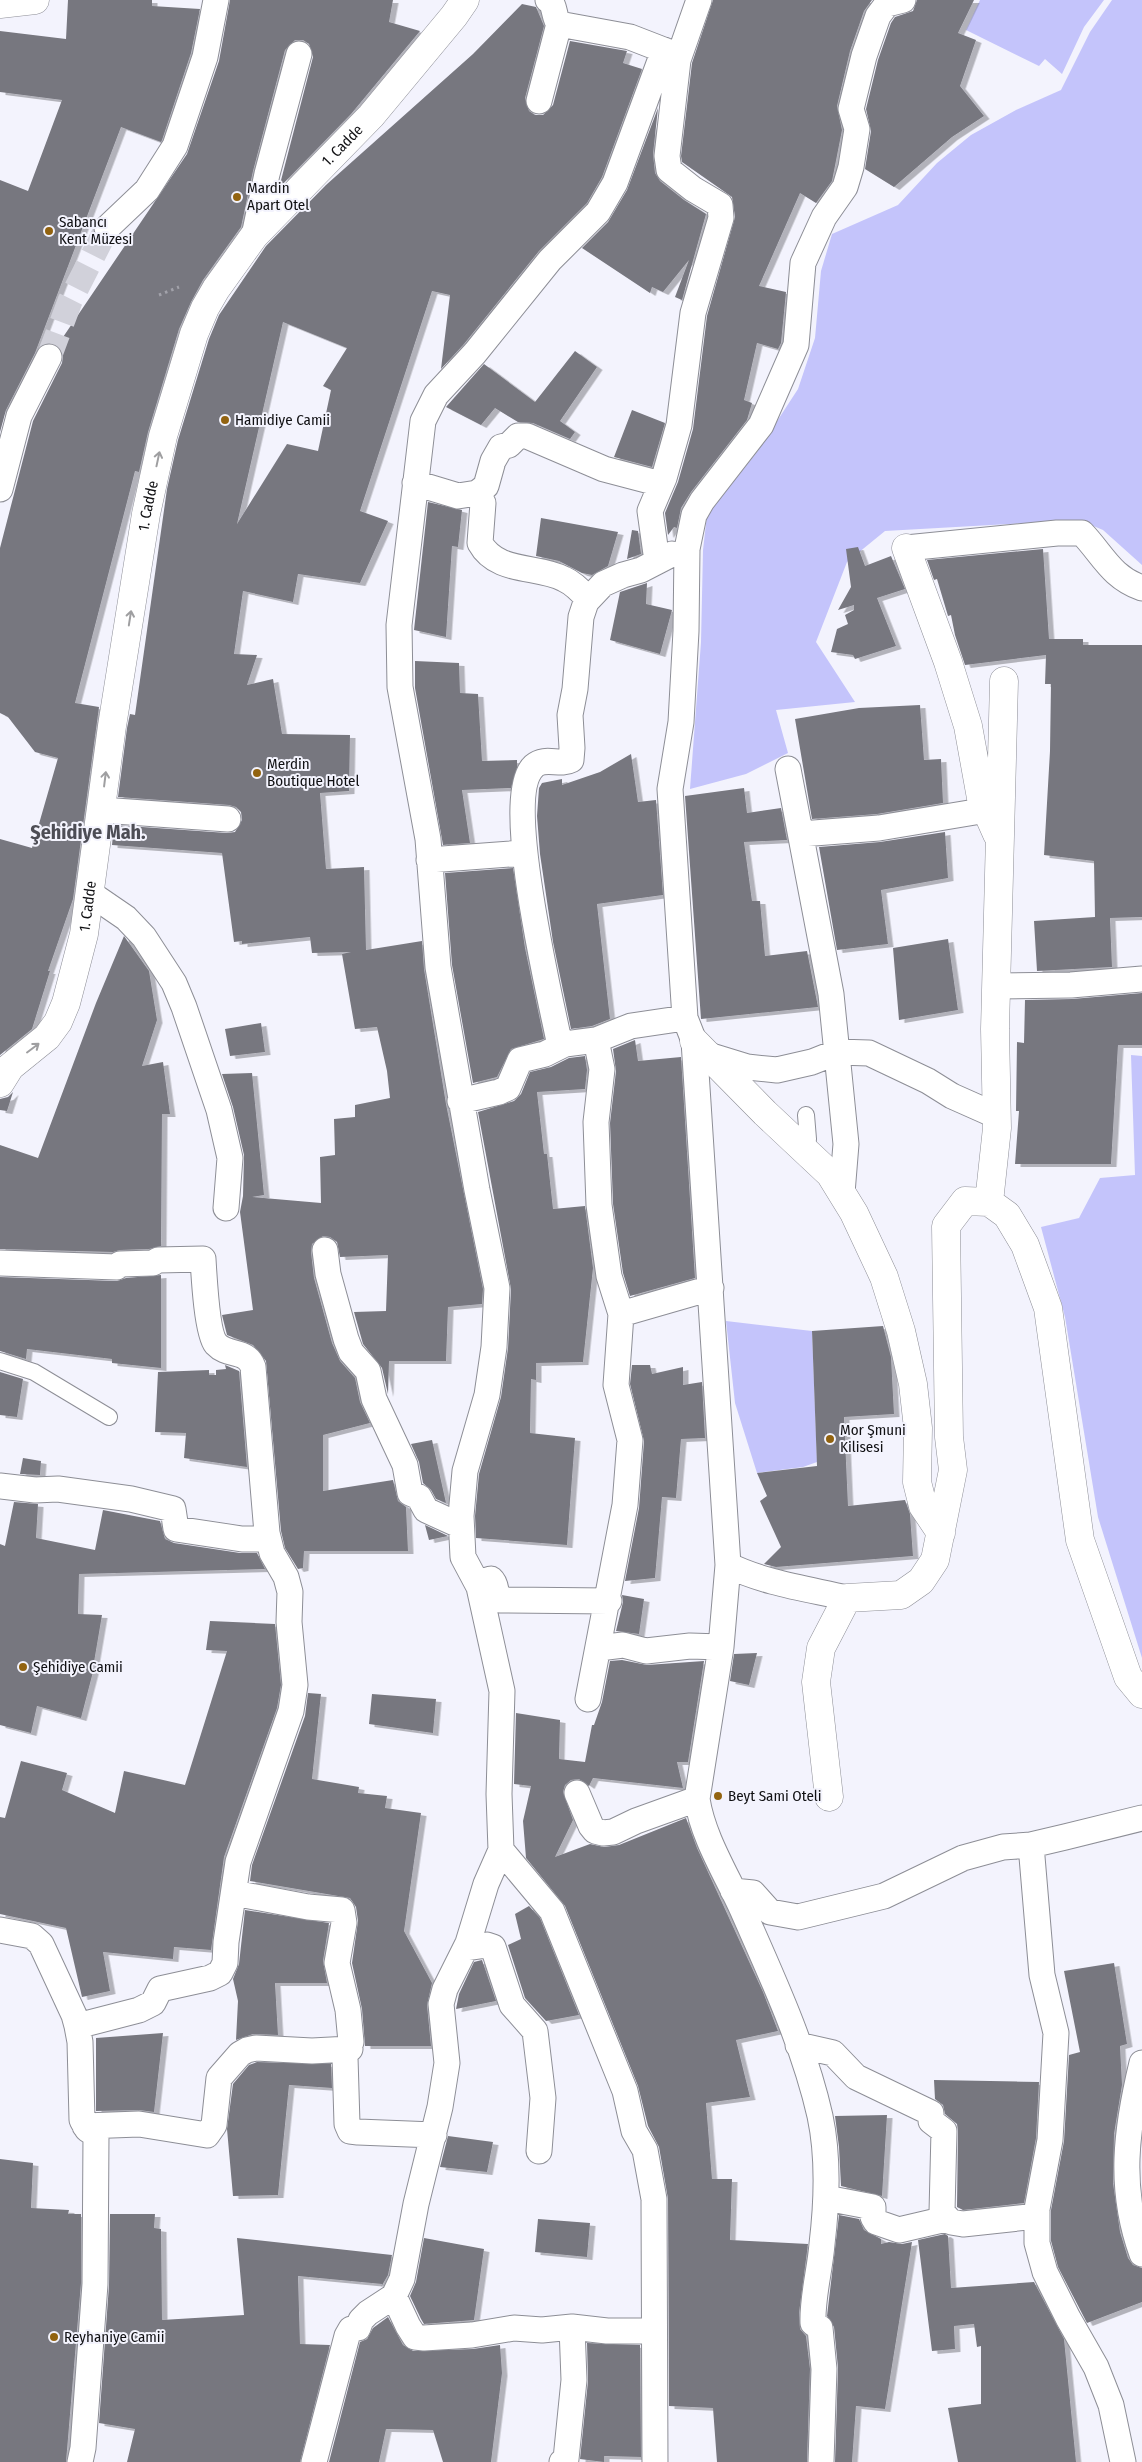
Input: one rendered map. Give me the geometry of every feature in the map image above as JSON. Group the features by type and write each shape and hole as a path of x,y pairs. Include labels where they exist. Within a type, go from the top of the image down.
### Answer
{"street":[{"path":"0,4 35,0"},
{"path":"107,228 147,190 175,146 205,57 216,0"},
{"name":"1. Cadde","path":"0,1083 10,1067 48,1037 58,1022 66,1003 84,934 91,894 112,726 146,514 163,436 194,334 205,308 216,289 254,236 371,116 454,16 465,0"},
{"path":"548,0 554,7 555,20 559,24 630,36 672,53"},
{"path":"314,2462 347,2336 351,2329 358,2328 361,2320 368,2313 394,2296 402,2279 416,2204 434,2135 447,2063 441,2004 445,1989 466,1948 486,1884 501,1850 499,1794 502,1691 477,1583 463,1557 461,1526 465,1471 487,1395 494,1347 497,1288 460,1100 438,967 428,839 400,687 399,624 423,421 436,394 475,353 550,260 598,212 615,182 672,53 699,0"},
{"path":"821,2462 824,2369 820,2328 813,2323 813,2312 826,2198 824,2140 819,2114 798,2045 734,1891 700,1818 697,1799 721,1647 728,1565 696,1038 670,789 681,722 686,632 687,546 694,515 702,501 761,426 796,345 803,263 824,217 845,187 851,167 857,129 851,109 864,56 878,16 887,4 903,0"},
{"path":"539,101 559,24"},
{"path":"657,561 650,511 662,484 679,425 693,313 721,218 720,205 693,189 669,170 667,156 672,53"},
{"path":"254,236 267,174 300,54"},
{"path":"0,489 19,416 49,357"},
{"path":"416,483 458,496 477,493 486,486 493,462 501,447 509,445 518,436 527,436 604,469 662,484"},
{"path":"477,493 483,503 480,543 490,556 517,567 564,579 588,599"},
{"path":"1000,840 981,798 968,726 948,662 906,548 1057,533 1082,533 1109,567 1126,582 1142,588"},
{"path":"560,1046 523,853 523,797 527,774 535,765 545,761 571,760 570,716 575,689 581,617 588,599 603,584 687,546"},
{"path":"989,1202 997,1116 996,986 1004,681"},
{"path":"788,769 832,994 846,1144 842,1193"},
{"path":"101,810 228,819"},
{"path":"800,834 878,828 987,810"},
{"path":"429,860 523,853"},
{"path":"91,894 126,918 144,937 174,983 219,1110 230,1158 226,1208"},
{"path":"996,986 1071,985 1142,979"},
{"path":"460,1100 499,1092 508,1088 520,1060 545,1054 560,1046 596,1040 631,1026 696,1038 746,1067 777,1070 812,1062 837,1052 869,1053 928,1081 952,1096 997,1116"},
{"path":"696,1038 806,1152 830,1174 854,1212 884,1277 901,1331 913,1384 918,1428 917,1482 923,1506 941,1533"},
{"path":"588,1699 625,1505 630,1440 616,1385 621,1314 609,1276 598,1205 596,1122 602,1069 596,1040"},
{"path":"728,1565 741,1572 847,1598 901,1595 920,1582 935,1560 953,1470 949,1437 946,1226 966,1201 989,1202 1007,1215 1025,1245 1048,1308 1080,1540 1128,1677 1142,1694"},
{"path":"325,1250 328,1274 351,1352 368,1371 374,1399 405,1466 410,1493 419,1497 426,1510 461,1526"},
{"path":"0,1263 117,1268 120,1264 153,1263 158,1260 202,1259 210,1331 215,1343 224,1350 245,1355 251,1359 268,1539 272,1553 286,1577 290,1592 289,1622 295,1685 291,1711 238,1862 225,1963 220,1973 210,1978 160,1989 153,2003 139,2010 76,2026"},
{"path":"621,1314 711,1288"},
{"path":"0,1486 35,1490 58,1489 131,1499 173,1509 176,1530 242,1539 268,1539"},
{"path":"477,1583 491,1579 494,1582 497,1597 500,1600 546,1602 608,1601"},
{"path":"829,1797 816,1682 821,1648 847,1598"},
{"path":"599,1648 622,1645 646,1651 690,1646 721,1647"},
{"path":"577,1793 590,1826 595,1831 603,1833 613,1832 636,1821 697,1799"},
{"path":"734,1891 753,1893 770,1912 798,1918 884,1896 963,1858 1003,1847 1031,1845 1142,1818"},
{"path":"1031,1845 1042,1974 1056,2032 1050,2140 1037,2216 1037,2242 1045,2272 1096,2367 1111,2404 1123,2462"},
{"path":"501,1850 552,1911 615,2065 625,2092 634,2131 645,2150 654,2198 655,2462"},
{"path":"234,1893 308,1907 342,1910 344,1923 338,1963 348,2010 352,2042 345,2057 347,2124 350,2131 434,2135"},
{"path":"0,1930 32,1936 41,1944 74,2015 80,2042 82,2120 85,2126 96,2135 95,2284 84,2438 80,2462"},
{"path":"466,1948 494,1947 512,2005 535,2031 543,2098 539,2151"},
{"path":"798,2045 833,2053 856,2078 931,2113 931,2121 944,2131 942,2212 946,2219 963,2224 1037,2216"},
{"path":"85,2126 139,2124 207,2135 214,2125 220,2078 236,2058 247,2050 256,2048 312,2051 350,2049"},
{"path":"1142,2063 1130,2115 1135,2147 1128,2198 1135,2234 1142,2254"},
{"path":"826,2198 873,2207 873,2217 876,2222 899,2230 946,2219"},
{"path":"394,2296 408,2326 415,2336 424,2338 472,2335 514,2328 542,2330 572,2327 607,2331 654,2331"},
{"path":"562,2462 566,2459 574,2380 572,2327"}],"lane":[{"path":"806,1115 808,1139 806,1152"},
{"path":"0,1361 34,1372 109,1417"}],"shaded area":[{"path":"980,0 1104,0 1084,27 1062,74 1045,59 1039,66 966,30"},
{"path":"1112,0 1142,0 1142,565 1103,530 1079,520 885,531 847,562 816,642 855,702 776,710 788,753 746,774 690,789 701,642 703,550 707,515 757,452 798,389 815,338 821,271 832,234 898,205 937,163 971,135 1016,110 1061,90 1090,32"},
{"path":"1131,1055 1142,1056 1142,1658 1098,1517 1065,1317 1041,1227 1079,1218 1100,1178 1135,1175"},
{"path":"726,1321 812,1331 817,1462 803,1467 757,1473 735,1403"}],"building":[{"name":"Sabancı Kent Müzesi","path":"68,0 152,0 152,6 200,9 191,53 162,140 161,142 121,127 35,353 6,410 0,432 0,180 28,191 62,100 0,92 0,31 66,39"},
{"path":"230,0 393,0 389,22 420,31 351,114 279,188 313,57 309,44 303,40 295,40 285,50 253,171 241,227 203,280 179,329 148,432 139,472 135,471 75,703 99,707 73,899 48,971 50,971 32,1029 0,1055 0,839 32,848 58,758 35,752 8,717 0,713 0,548 33,421 62,363 63,356 57,346 187,154 219,61"},
{"path":"713,0 872,0 864,11 850,51 837,106 842,130 832,181 816,203 800,193 759,286 786,292 781,343 778,349 757,343 744,400 752,403 747,420 691,492 681,508 677,528 674,527 668,535 665,513 678,482 693,429 707,316 735,217 732,197 682,162 681,156 692,63"},
{"path":"917,0 974,0 958,33 976,40 960,86 984,116 952,137 894,187 865,169 871,131 866,109 878,60 891,23 895,17 913,11"},
{"path":"522,4 536,7 544,26 525,98 529,111 535,115 543,115 553,105 570,41 627,51 623,63 642,69 602,177 587,203 539,251 464,344 441,369 450,295 432,291 360,511 388,521 360,583 298,574 293,602 243,591 234,654 257,655 247,685 273,679 282,734 350,735 349,791 320,793 326,869 364,867 366,950 422,941 424,969 446,1104 483,1289 482,1304 448,1307 446,1361 389,1361 388,1394 382,1368 363,1344 354,1312 386,1311 388,1255 340,1257 337,1242 330,1237 323,1236 312,1244 314,1278 332,1343 340,1361 355,1378 360,1402 370,1423 323,1435 323,1491 393,1480 398,1501 406,1507 408,1551 304,1551 303,1568 298,1569 285,1548 281,1531 266,1361 253,1345 227,1335 222,1315 253,1310 240,1212 243,1196 244,1155 233,1107 222,1074 252,1073 264,1195 252,1197 321,1203 320,1157 335,1155 334,1119 355,1117 355,1105 390,1098 387,1071 377,1027 355,1029 342,954 351,952 312,953 310,937 242,944 242,941 234,942 222,853 112,845 114,825 227,833 235,832 242,820 241,812 236,807 229,805 118,797 127,728 130,714 135,715 167,489 178,440 209,339 219,315 266,246 326,185 473,54","holes":["283,322 347,348 323,386 331,390 318,451 287,444 237,524"]},
{"path":"658,108 653,154 655,173 660,181 706,214 682,300 675,297 689,260 663,292 652,287 650,293 582,248 608,222 627,190"},
{"path":"575,351 597,367 560,421 575,432 570,439 533,423 518,422 495,408 481,425 446,407 484,364 535,402"},
{"path":"632,410 665,423 652,467 614,457"},
{"path":"428,502 462,510 458,547 452,546 446,637 414,630"},
{"path":"541,518 618,532 608,566 592,575 582,573 559,561 536,556"},
{"path":"632,530 638,531 641,554 627,559"},
{"path":"858,547 865,566 891,556 905,589 877,598 896,646 855,659 853,655 831,652 837,629 848,624 845,615 854,610 854,605 838,610 851,587 846,549"},
{"path":"1043,549 1049,639 1083,639 1083,645 1142,645 1142,917 1110,918 1112,967 1037,971 1034,921 1095,917 1094,861 1044,855 1050,751 1051,684 1045,684 1046,655 965,665 955,635 951,615 948,616 937,579 934,580 927,560"},
{"path":"647,583 646,604 672,610 660,654 610,640 620,592"},
{"path":"415,661 459,663 460,693 478,694 482,761 517,760 517,768 511,788 462,790 470,843 443,845 415,688"},
{"path":"920,705 924,760 941,759 943,803 877,814 812,819 795,719 859,708"},
{"path":"631,754 638,802 656,800 663,895 597,904 610,1019 592,1026 571,1029 553,942 540,854 537,816 539,788 542,783 562,779 562,785 600,772"},
{"path":"744,788 747,813 781,808 787,840 744,842 752,901 760,901 765,956 807,951 818,1007 701,1019 685,796"},
{"path":"945,832 948,878 881,890 888,944 837,950 819,847 880,842"},
{"path":"513,868 525,948 544,1039 511,1049 497,1077 473,1083 452,965 445,873"},
{"path":"124,936 149,971 157,1020 142,1066 163,1062 170,1114 162,1114 161,1246 113,1252 0,1249 0,1145 38,1158 96,1003"},
{"path":"948,939 958,1010 899,1020 893,948"},
{"path":"1142,993 1142,1045 1118,1045 1111,1164 1015,1164 1019,1111 1016,1111 1017,1042 1024,1043 1025,1000 1072,999"},
{"path":"261,1023 265,1052 230,1056 225,1029"},
{"path":"635,1040 638,1061 681,1057 695,1278 630,1296 623,1273 613,1204 610,1123 616,1071 613,1049"},
{"path":"585,1056 587,1070 585,1089 537,1092 544,1154 547,1154 553,1209 585,1206 593,1268 583,1362 536,1363 536,1380 531,1379 530,1433 575,1438 567,1545 476,1538 475,1516 479,1474 501,1397 508,1348 511,1289 478,1112 514,1101 521,1094 530,1072 551,1067 569,1058"},
{"path":"13,1092 7,1111 0,1110 0,1099 8,1097"},
{"path":"161,1275 161,1368 112,1363 112,1359 27,1349 26,1359 0,1351 0,1277 117,1281 126,1278"},
{"name":"Mor Şmuni Kilisesi","path":"883,1326 891,1357 894,1414 844,1417 848,1506 905,1500 910,1514 913,1556 776,1567 764,1564 781,1547 760,1501 767,1496 757,1473 817,1466 812,1331"},
{"path":"225,1365 239,1371 247,1467 184,1458 186,1433 155,1432 158,1372 209,1370 209,1375 216,1375 216,1370 226,1369"},
{"path":"632,1365 650,1365 652,1374 683,1367 683,1385 702,1382 705,1438 681,1439 676,1498 662,1497 655,1578 625,1581 639,1508 644,1441 630,1384"},
{"path":"0,1372 23,1379 17,1417 0,1415"},
{"path":"432,1440 446,1503 436,1499 431,1490 423,1483 419,1462 411,1444"},
{"path":"23,1458 41,1461 40,1475 20,1474"},
{"path":"14,1502 38,1504 36,1538 95,1550 103,1510 160,1521 165,1539 174,1543 240,1553 257,1553 265,1569 79,1574 78,1614 102,1615 94,1668 81,1718 37,1706 31,1733 0,1725 0,1544 5,1546"},
{"path":"425,1525 448,1536 429,1540"},
{"path":"622,1595 644,1599 639,1634 616,1631 623,1602"},
{"path":"210,1621 275,1624 281,1685 277,1708 224,1857 211,1950 174,1947 173,1959 103,1952 110,1991 82,1997 66,1928 0,1914 0,1817 5,1818 21,1761 67,1773 62,1790 115,1813 124,1771 185,1785 227,1651 206,1650"},
{"path":"757,1653 749,1685 730,1681 734,1654"},
{"path":"622,1660 647,1665 704,1661 688,1762 677,1762 683,1788 593,1778 589,1786 579,1779 571,1780 565,1785 563,1792 573,1820 555,1857 590,1844 604,1847 619,1845 686,1818 697,1848 763,1992 778,2031 736,2040 750,2097 706,2103 712,2179 732,2179 730,2240 808,2244 799,2313 800,2329 806,2336 810,2369 807,2462 717,2462 713,2408 669,2406 668,2199 659,2147 648,2126 638,2086 565,1906 526,1858 523,1821 531,1786 514,1784 516,1713 560,1720 559,1759 585,1762 592,1725 594,1725 602,1702 610,1661"},
{"path":"308,1693 321,1694 312,1779 359,1787 358,1793 387,1796 385,1808 421,1813 404,1931 432,1983 427,2005 431,2046 365,2046 362,2009 352,1963 358,1921 356,1907 350,1898 250,1881 252,1865 305,1716"},
{"path":"372,1694 436,1699 433,1733 369,1724"},
{"path":"529,1906 540,1918 579,2015 546,2021 525,1998 508,1945 521,1939 515,1914"},
{"path":"245,1910 329,1923 323,1961 327,1983 275,1983 278,2035 253,2034 236,2040 238,2001 233,1979 239,1964"},
{"path":"482,1960 496,2001 456,2009 459,1994 474,1962"},
{"path":"1114,1963 1127,2044 1120,2046 1122,2085 1114,2134 1113,2183 1120,2232 1128,2258 1133,2265 1142,2268 1142,2302 1087,2323 1058,2267 1051,2241 1051,2210 1064,2141 1069,2055 1080,2052 1064,1971"},
{"path":"163,2033 154,2112 139,2110 96,2111 96,2038"},
{"path":"257,2062 331,2064 332,2088 289,2085 278,2195 233,2196 227,2129 233,2084 249,2065"},
{"path":"934,2080 1039,2082 1036,2138 1024,2203 963,2210 957,2207 957,2124 945,2114 943,2105 935,2099"},
{"path":"887,2115 882,2196 841,2186 835,2116"},
{"path":"448,2136 493,2142 487,2172 440,2167"},
{"path":"0,2159 33,2163 31,2208 69,2210 68,2214 81,2214 81,2283 66,2462 0,2462"},
{"path":"110,2214 155,2214 154,2228 161,2229 162,2320 244,2315 237,2238 392,2255 388,2275 381,2287 382,2284 298,2276 300,2344 330,2345 300,2462 127,2462 135,2429 99,2423 109,2285"},
{"path":"839,2215 859,2219 864,2230 881,2239 881,2244 912,2242 885,2409 856,2406 852,2462 835,2462 838,2368 834,2327 827,2316"},
{"path":"538,2219 590,2223 587,2257 535,2252"},
{"path":"945,2234 948,2236 951,2288 1034,2282 1064,2339 1076,2462 958,2462 948,2408 981,2404 981,2346 977,2347 974,2324 954,2326 955,2349 932,2351 918,2240"},
{"path":"424,2238 484,2249 474,2320 424,2324 410,2296 416,2282"},
{"path":"388,2317 403,2345 413,2351 473,2349 500,2345 502,2373 491,2462 443,2462 433,2430 386,2429 379,2462 329,2462 360,2342 367,2339 373,2328"},
{"path":"587,2343 640,2345 641,2457 604,2456 604,2462 580,2459 588,2381"}],"tunnel":[{"path":"49,357 70,301 107,228"}],"place":[{"name":"Mardin Apart Otel","path":"237,197"},
{"name":"Sabancı Kent Müzesi","path":"49,231"},
{"name":"Hamidiye Camii","path":"225,420"},
{"name":"Merdin Boutique Hotel","path":"257,773"},
{"name":"Mor Şmuni Kilisesi","path":"830,1439"},
{"name":"Şehidiye Camii","path":"23,1667"},
{"name":"Beyt Sami Oteli","path":"718,1796"},
{"name":"Reyhaniye Camii","path":"54,2337"}],"district":[{"name":"Şehidiye Mah.","path":"88,832"}]}
